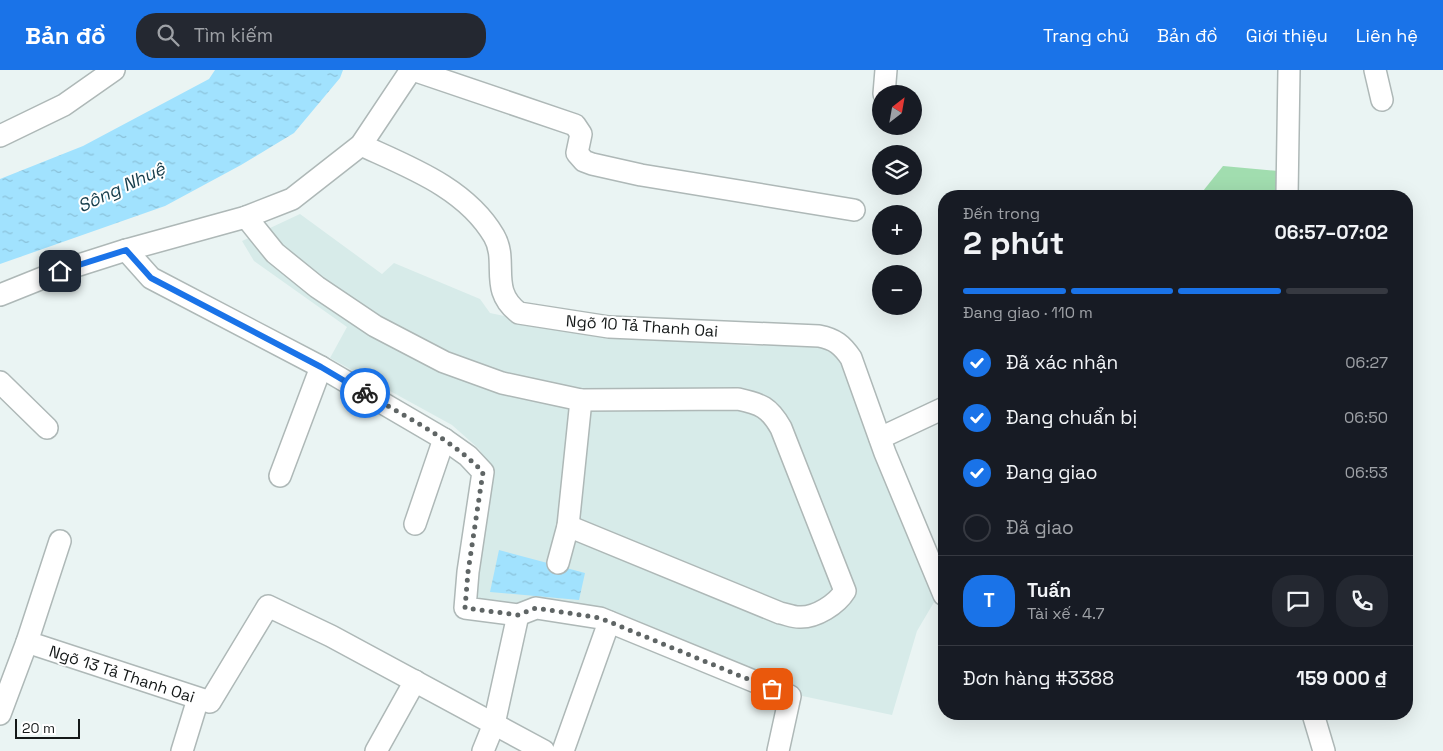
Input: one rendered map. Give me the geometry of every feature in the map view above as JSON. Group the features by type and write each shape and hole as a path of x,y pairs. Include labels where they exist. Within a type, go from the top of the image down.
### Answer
{"street":[{"path":"0,136 64,105 114,70"},
{"path":"0,295 60,271 126,250 246,217 292,199 361,144 412,70 575,126 581,134 577,153 584,161 592,164 641,175 854,210"},
{"path":"885,85 886,70"},
{"path":"1287,190 1289,70"},
{"path":"1376,70 1382,100"},
{"name":"Ngõ 10 Tả Thanh Oai","path":"361,144 428,175 472,210 495,237 502,292 509,306 519,313 609,327 819,336 831,338 842,345 851,358 880,438 938,580"},
{"path":"246,217 275,253 317,287 376,326 444,362 502,383 581,400 738,399 758,403 773,413 828,544 845,591 839,600 818,613 800,618 780,612 568,526"},
{"path":"126,250 151,278 321,367 444,439 468,456 483,472 468,572 465,608 518,615 536,608 600,618 790,696 778,751"},
{"path":"280,476 321,367"},
{"path":"0,382 48,428"},
{"path":"558,563 568,526 581,400"},
{"path":"880,438 938,411"},
{"path":"415,524 444,439"},
{"name":"Ngõ 13 Tả Thanh Oai","path":"0,714 27,642 60,541"},
{"name":"Ngõ 13 Tả Thanh Oai","path":"27,642 210,702 268,606 331,636 416,681"},
{"path":"483,751 494,724 518,615"},
{"path":"563,751 609,622"},
{"path":"376,751 416,681 544,751"},
{"path":"182,751 198,699"},
{"path":"1315,720 1324,751"}],"shaded area":[{"path":"300,214 382,274 394,263 480,299 490,313 598,336 751,346 820,343 841,355 938,587 938,595 917,631 892,715 793,694 577,609 473,601 494,472 479,449 452,425 330,358 347,327 254,261 242,241"}],"green space":[{"path":"1223,166 1279,171 1279,190 1204,190"}],"water":[{"name":"Sông Nhuệ","path":"215,70 343,70 340,78 294,133 241,165 165,206 0,264 0,179 83,146 209,79"},
{"path":"499,550 585,573 579,600 490,592"}],"way so far":[{"path":"365,393 444,439 468,456 483,472 468,572 465,608 518,615 536,608 600,618 772,689"}],"route":[{"path":"60,271 126,250 151,278 321,367 365,393"}]}
